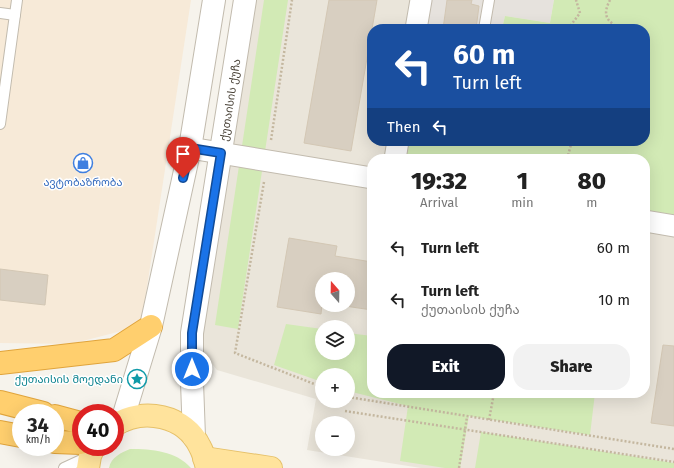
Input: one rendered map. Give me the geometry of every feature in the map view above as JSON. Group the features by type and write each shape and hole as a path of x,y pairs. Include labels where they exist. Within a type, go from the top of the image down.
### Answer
{"highway":[{"path":"0,363 114,350 151,326"},
{"path":"0,402 12,405"},
{"path":"0,432 12,434"}],"main road":[{"path":"124,421 135,416 148,415 161,417 179,424 194,437 200,446 206,463 271,468"}],"street":[{"path":"124,408 151,326 190,148 214,0"},
{"name":"ქუთაისის ქუჩა","path":"194,437 192,333 245,0"},
{"path":"417,24 421,0"},
{"path":"190,148 367,177"},
{"path":"650,222 674,226"}],"lane":[{"path":"0,124 3,78 18,0"},
{"path":"485,24 489,0"},
{"path":"0,13 15,15"},
{"path":"64,468 85,456"}],"path":[{"path":"292,0 268,161 234,353 315,384"},
{"path":"572,24 580,13 576,0"},
{"path":"610,0 606,8 608,19 614,24"},
{"path":"355,398 674,449"},
{"path":"489,420 493,398"},
{"path":"345,411 674,462"},
{"path":"459,468 467,417"}],"shaded area":[{"name":"ავტობაზრობა","path":"0,0 191,0 141,326 71,344 0,343"},
{"path":"254,0 428,0 424,24 367,24 367,146 650,146 650,24 503,24 505,16 550,23 554,0 674,0 674,468 421,468 345,456 355,456 355,416 315,416 315,451 307,450 315,405 315,408 355,408 355,368 315,368 315,399 217,370 199,347"},
{"path":"428,0 554,0 550,23 505,16 503,24 424,24"}],"green space":[{"path":"264,0 288,0 238,329 215,325"},
{"path":"554,0 674,0 674,215 650,211 650,154 403,154 404,146 650,146 650,24 503,24 505,16 550,23"},
{"path":"286,324 315,328 315,360 355,360 355,334 367,335 367,396 355,393 355,368 315,368 315,380 274,365"},
{"path":"376,398 594,398 590,435 469,416 460,468 445,468 400,461 408,406"},
{"path":"481,432 674,463 674,468 475,468"},
{"path":"130,449 163,452 185,462 191,468 109,468 114,458 117,456 124,456 124,452"}],"building":[{"path":"329,0 377,0 373,24 367,24 367,58 351,151 304,143"},
{"path":"447,0 472,0 471,4 479,6 477,24 444,24"},
{"path":"289,238 337,246 335,256 367,261 367,309 355,308 355,272 315,272 315,312 321,312 321,314 277,307"},
{"path":"0,269 48,275 45,305 0,300"},
{"path":"663,345 674,346 674,426 651,423"}],"place":[{"name":"ავტობაზრობა","path":"83,163"},
{"name":"ქუთაისის მოედანი","path":"137,379"}],"route":[{"path":"183,178 190,148 221,153 192,333 192,369"}]}
